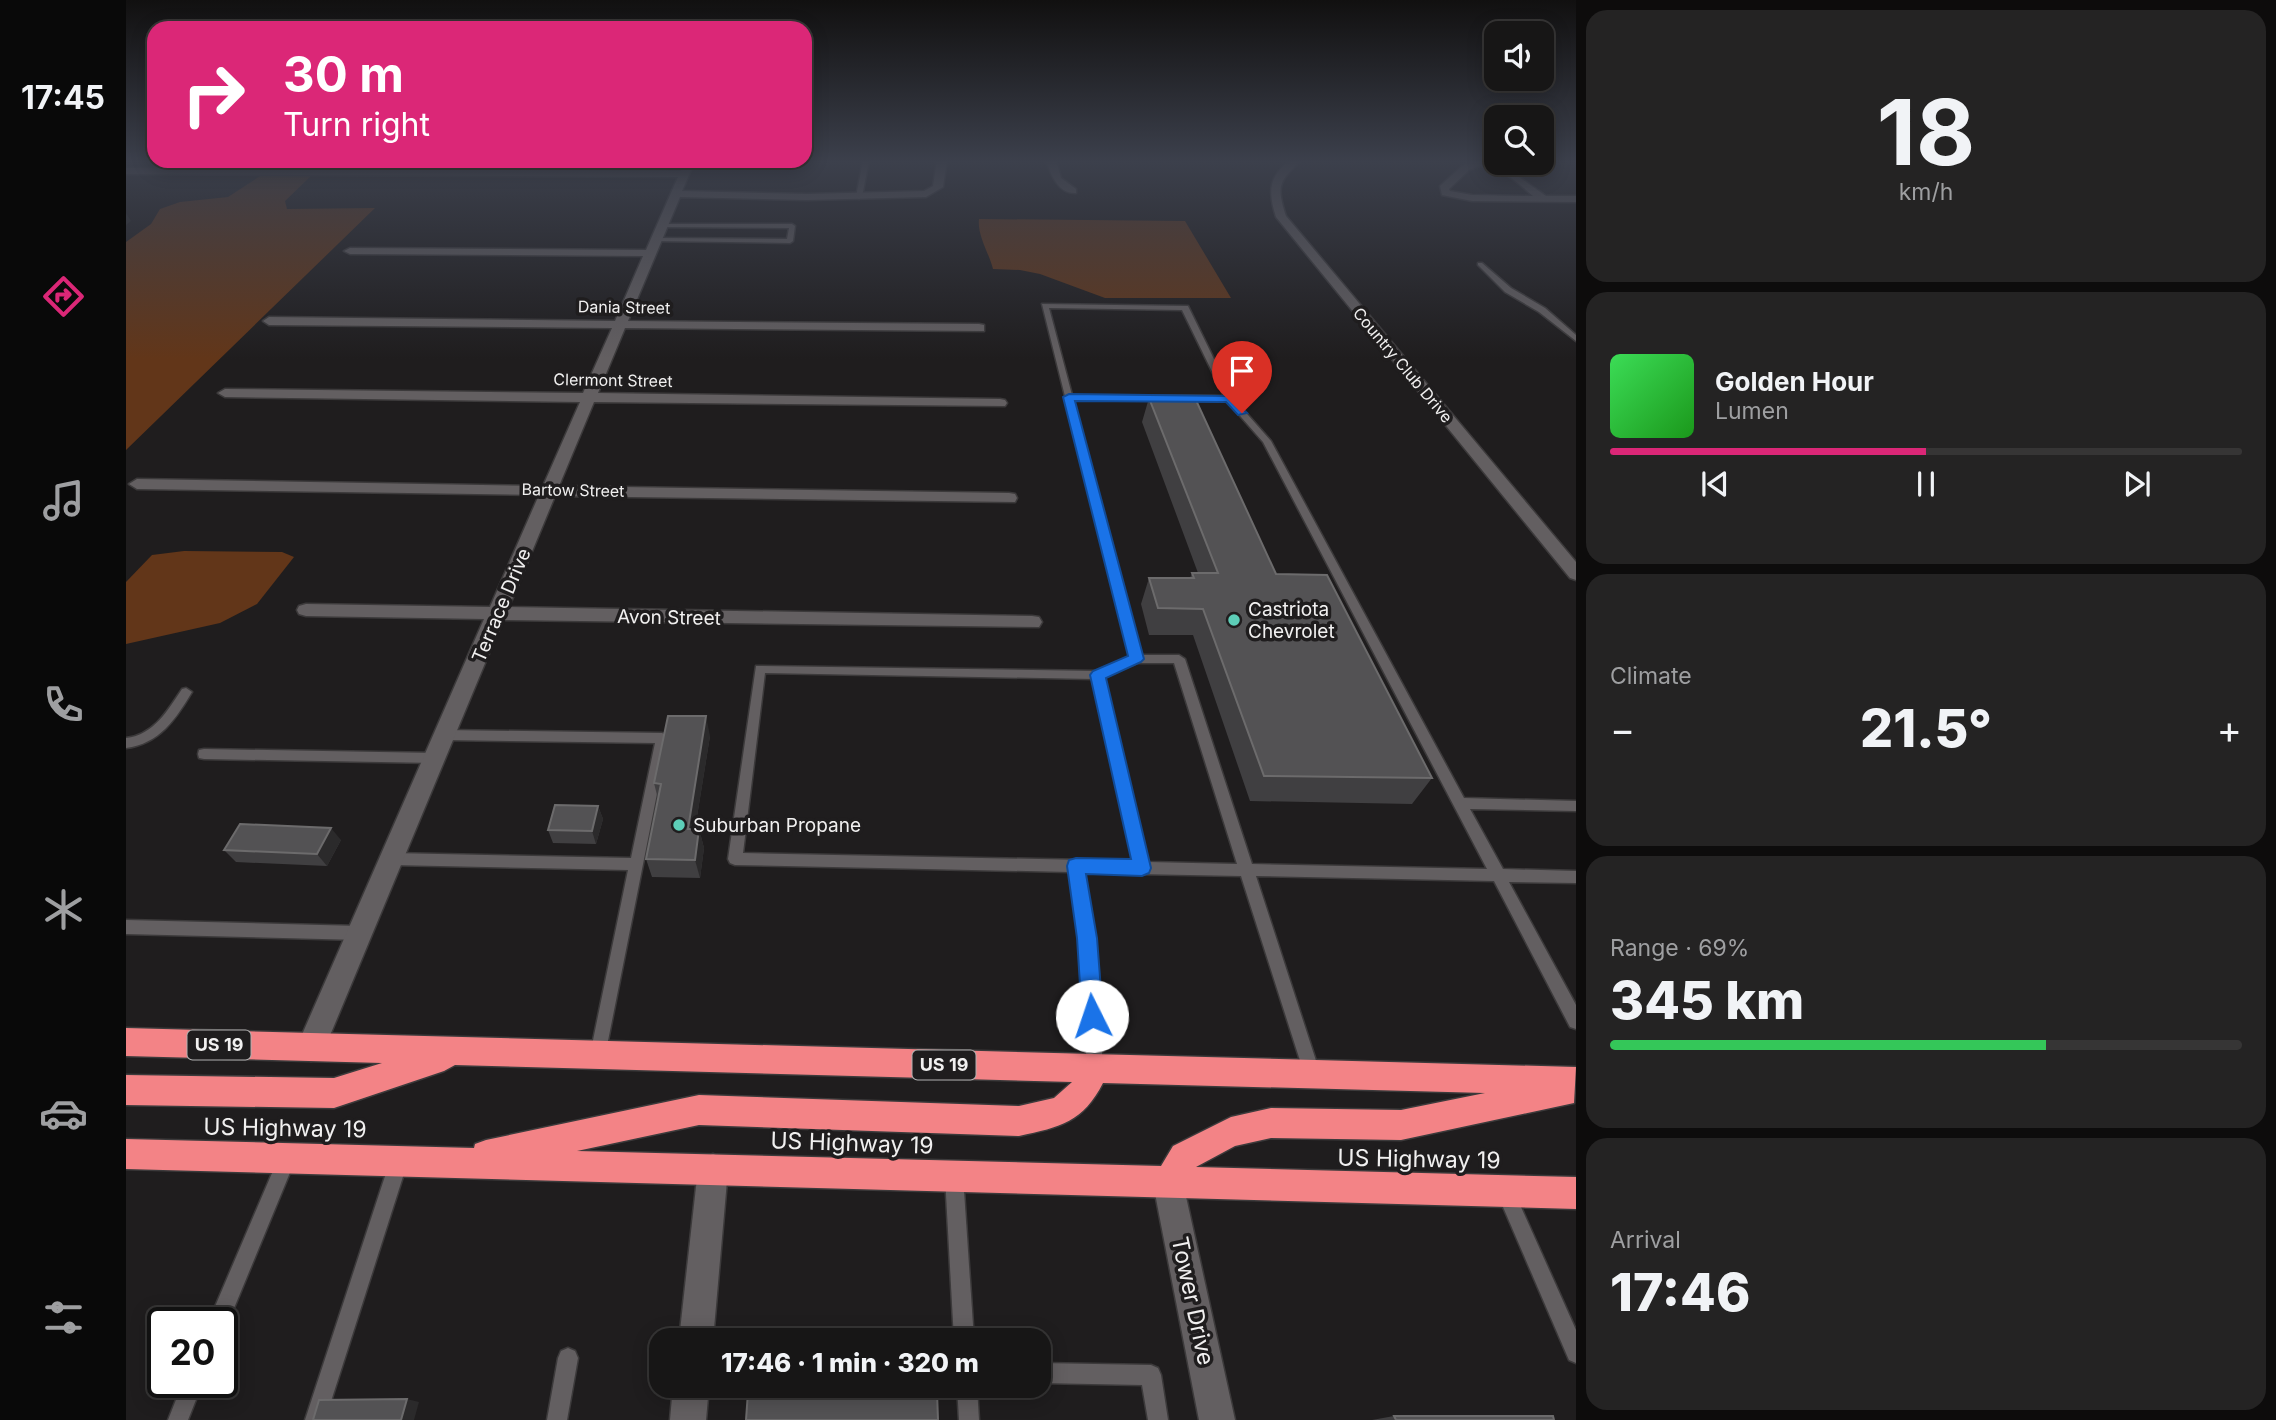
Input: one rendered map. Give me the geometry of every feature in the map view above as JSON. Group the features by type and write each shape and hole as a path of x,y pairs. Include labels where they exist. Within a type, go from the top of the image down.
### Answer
{"highway":[{"name":"US 19","path":"126,1042 1576,1081"},
{"path":"126,1090 334,1093 459,1052"},
{"path":"453,1162 699,1110 1019,1121 1058,1113 1081,1097 1095,1069"},
{"path":"1168,1183 1184,1157 1231,1132 1271,1123 1401,1125 1576,1088"},
{"name":"US Highway 19","path":"126,1154 1576,1193"}],"street":[{"name":"Terrace Drive","path":"311,1047 662,226"},
{"name":"Country Club Drive","path":"1289,226 1574,575"},
{"path":"350,251 656,240"},
{"name":"Dania Street","path":"269,321 979,328"},
{"name":"Clermont Street","path":"225,393 1000,403"},
{"name":"Bartow Street","path":"137,484 1009,498"},
{"name":"Avon Street","path":"306,610 1032,622"},
{"path":"697,1328 713,1169"},
{"name":"Tower Drive","path":"1168,1183 1217,1420"},
{"path":"688,1420 690,1398"}],"lane":[{"path":"656,240 789,226"},
{"path":"656,240 790,241 792,226"},
{"path":"1480,264 1508,290 1542,310 1576,339"},
{"path":"1136,659 1045,306 1185,308 1229,399 1267,441 1576,1021"},
{"path":"1069,397 1229,399"},
{"path":"1312,1074 1246,870 1179,659 1136,659 1098,675 760,669 735,859 1142,868 1246,870 1499,875 1576,877"},
{"path":"1098,675 1142,868"},
{"path":"126,743 134,743 162,728 186,692"},
{"path":"445,735 662,738 597,1055"},
{"path":"204,754 436,758"},
{"path":"1460,803 1576,806"},
{"path":"392,859 637,864"},
{"path":"1076,866 1087,938 1095,1069"},
{"path":"126,927 360,933"},
{"path":"225,1307 288,1157"},
{"path":"315,1420 399,1160"},
{"path":"954,1176 963,1328"},
{"path":"1505,1191 1576,1353"},
{"path":"556,1420 568,1358"},
{"path":"1051,1373 1151,1375 1158,1420"},
{"path":"178,1420 187,1398"},
{"path":"968,1398 970,1420"}],"shaded area":[{"path":"148,226 356,226 126,450 126,242"},
{"path":"979,226 1188,226 1231,298 1105,298 1040,274 993,269"},
{"path":"184,551 282,552 294,557 257,604 220,623 126,644 126,582 152,555"}],"building":[{"name":"Castriota Chevrolet","path":"1149,398 1195,398 1276,574 1327,575 1432,778 1264,776 1203,609 1158,608 1149,578 1194,578 1192,573 1218,573"},
{"name":"Suburban Propane","path":"668,716 706,716 688,829 699,829 695,860 646,859 661,784 654,783"},
{"path":"555,805 598,806 592,831 548,830"},
{"path":"240,824 331,828 317,854 224,850"},
{"path":"748,1398 937,1398 938,1420 746,1420"},
{"path":"407,1399 401,1420 313,1420 319,1400"},
{"path":"1394,1416 1553,1416 1554,1420 1396,1420"}],"place":[{"name":"Castriota Chevrolet","path":"1234,620"},
{"name":"Suburban Propane","path":"679,825"}],"route":[{"path":"1092,1016 1087,938 1076,866 1142,868 1098,675 1136,659 1069,397 1229,399 1242,413"}]}
